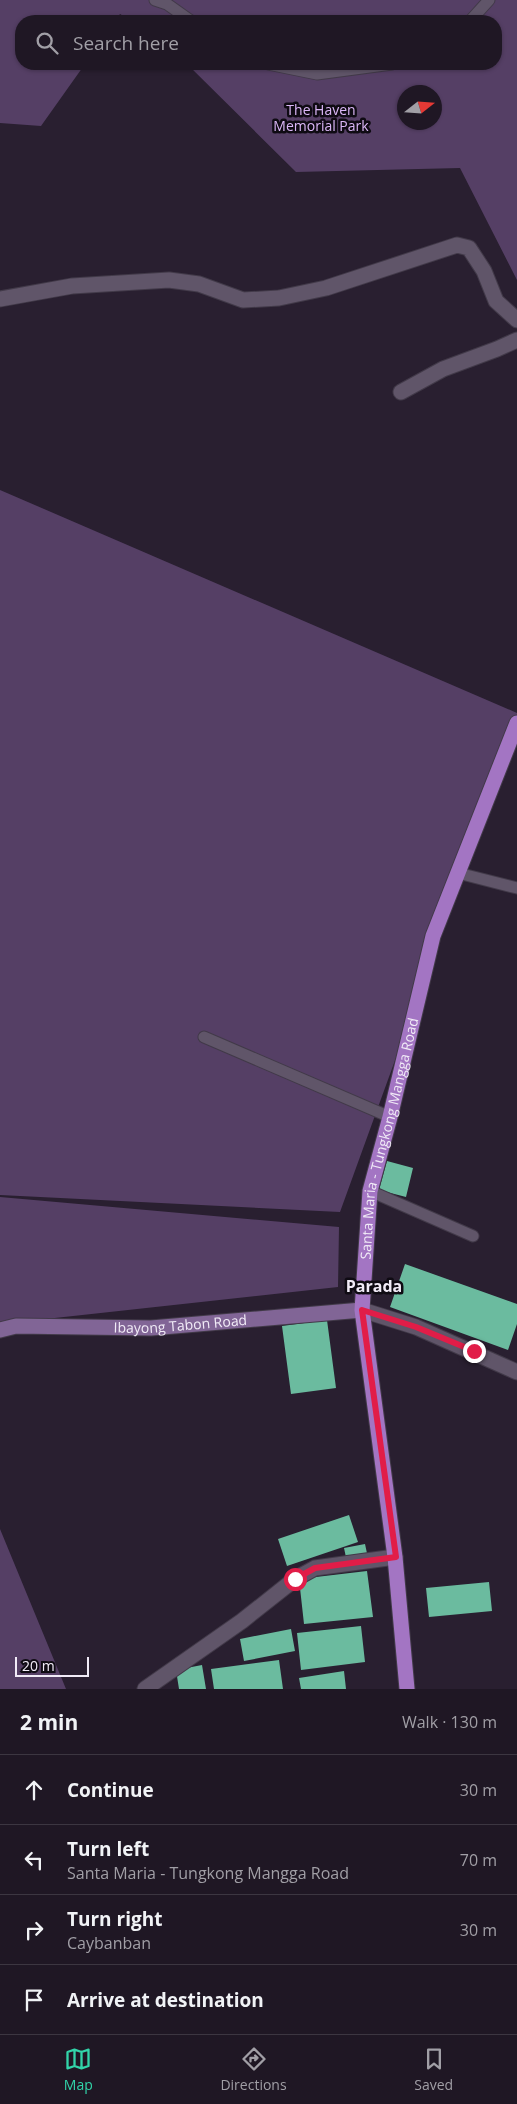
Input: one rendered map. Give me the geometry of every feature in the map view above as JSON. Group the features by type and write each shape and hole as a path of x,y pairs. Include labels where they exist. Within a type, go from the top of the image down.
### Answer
{"main road":[{"name":"Santa Maria - Tungkong Mangga Road","path":"407,1689 396,1557 362,1310 370,1191 390,1117 433,936 517,723"}],"street":[{"path":"0,299 72,286 169,280 199,284 243,300 280,298 326,288 457,245 469,248 484,271 496,301 517,320"},
{"path":"402,392 443,368 497,350 517,340"},
{"path":"362,1310 416,1327 517,1372"},
{"name":"Ibayong Tabon Road","path":"0,1330 16,1326 151,1328 362,1310"},
{"path":"145,1689 242,1621 295,1579 315,1568 396,1557"}],"lane":[{"path":"155,0 167,4 183,15"},
{"path":"476,15 490,0"},
{"path":"297,70 317,74 347,70"},
{"path":"458,873 517,888"},
{"path":"204,1037 390,1117"},
{"path":"370,1191 473,1236"}],"green space":[{"name":"The Haven Memorial Park","path":"0,0 517,0 517,280 460,168 296,172 193,70 502,70 502,15 15,15 15,70 81,70 41,126 0,123"},
{"path":"0,490 517,713 517,724 340,1212 0,1195"},
{"path":"0,1197 339,1227 338,1287 0,1324"},
{"path":"0,1529 66,1689 0,1689"}],"building":[{"path":"387,1161 413,1168 406,1197 379,1190"},
{"path":"405,1264 517,1304 517,1324 508,1350 390,1307"},
{"path":"327,1320 336,1388 291,1394 282,1326"},
{"path":"349,1515 358,1542 287,1566 278,1539"},
{"path":"365,1544 368,1558 347,1562 344,1548"},
{"path":"367,1571 373,1617 304,1624 299,1579"},
{"path":"489,1582 492,1611 429,1617 426,1588"},
{"path":"361,1626 365,1662 301,1670 297,1633"},
{"path":"291,1629 295,1651 244,1661 240,1639"},
{"path":"279,1660 283,1689 214,1689 211,1669"},
{"path":"202,1665 206,1689 179,1689 176,1670"},
{"path":"344,1671 346,1689 301,1689 299,1678"}],"district":[{"name":"Parada","path":"374,1286"}],"route":[{"path":"295,1579 315,1568 368,1559 396,1557 362,1310 416,1327 474,1351"}]}
